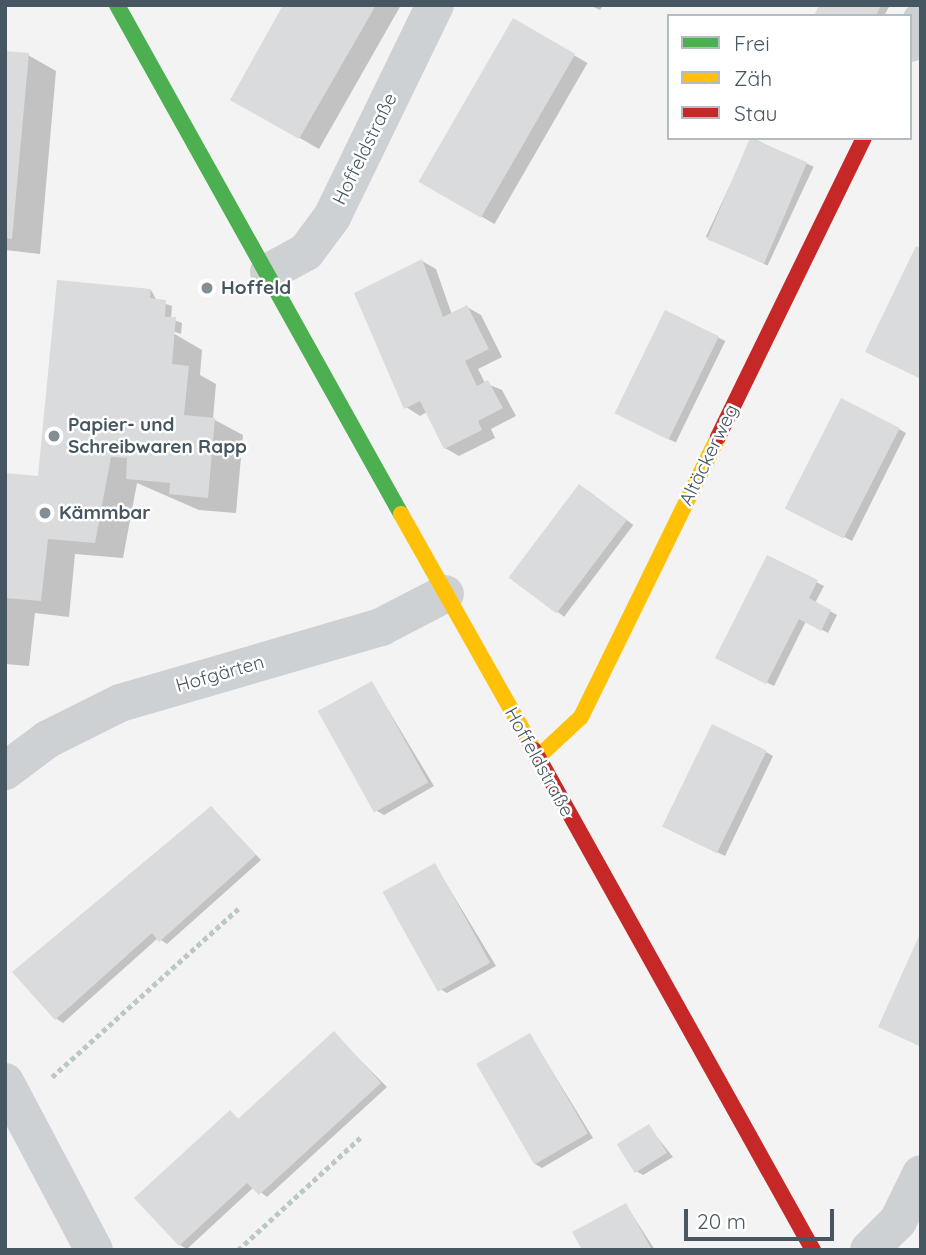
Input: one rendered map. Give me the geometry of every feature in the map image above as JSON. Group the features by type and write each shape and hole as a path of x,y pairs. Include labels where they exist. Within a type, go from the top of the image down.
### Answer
{"street":[{"name":"Hoffeldstraße","path":"117,5 269,272 445,594 813,1250"},
{"name":"Hoffeldstraße","path":"269,272 306,252 332,217 435,5"},
{"path":"912,39 921,22"},
{"name":"Altäckerweg","path":"537,758 581,717 863,140"},
{"name":"Hofgärten","path":"5,771 48,738 120,703 381,627 445,594"},
{"path":"12,1095 94,1250"},
{"path":"869,1250 898,1221 921,1174"}],"path":[{"path":"12,1095 238,909"},
{"path":"238,1250 360,1138"}],"building":[{"path":"283,5 376,5 299,139 230,100"},
{"path":"819,5 881,5 877,14 815,14"},
{"path":"513,18 575,54 481,218 418,182"},
{"path":"5,51 29,53 12,239 5,238"},
{"path":"749,140 807,162 764,263 707,239"},
{"path":"916,246 921,248 921,379 865,352"},
{"path":"422,259 443,317 467,305 489,349 465,361 477,386 488,380 503,408 478,421 482,430 444,449 420,401 404,409 354,293"},
{"path":"57,280 151,289 150,298 166,300 165,317 176,317 172,364 189,366 184,415 215,418 208,498 169,494 170,483 126,479 127,458 111,457 95,543 48,539 41,601 5,598 5,473 38,476"},
{"path":"665,310 719,336 669,440 615,413"},
{"path":"841,398 900,428 844,538 785,508"},
{"path":"579,484 627,520 557,614 509,577"},
{"path":"767,555 818,580 809,598 831,610 821,631 799,619 766,684 715,658"},
{"path":"372,681 428,782 374,813 318,711"},
{"path":"712,724 767,751 717,853 662,826"},
{"path":"211,806 256,855 159,942 152,933 55,1020 12,972"},
{"path":"435,863 490,963 438,992 383,892"},
{"path":"919,936 921,937 921,1047 878,1027"},
{"path":"334,1031 381,1083 259,1195 247,1183 179,1246 134,1198 230,1110 238,1119"},
{"path":"530,1033 588,1133 534,1164 476,1064"},
{"path":"649,1124 667,1153 635,1173 617,1144"},
{"path":"626,1203 652,1250 582,1250 572,1232"}],"traffic: fast":[{"path":"117,5 401,514"}],"traffic: slow":[{"path":"537,758 581,717 718,437"},
{"path":"401,514 534,750"}],"traffic: jam":[{"path":"718,437 863,140"},
{"path":"534,750 813,1250"}],"place":[{"name":"Hoffeld","path":"207,288"},
{"name":"Papier- und Schreibwaren Rapp","path":"54,436"},
{"name":"Kämmbar","path":"45,513"}]}
